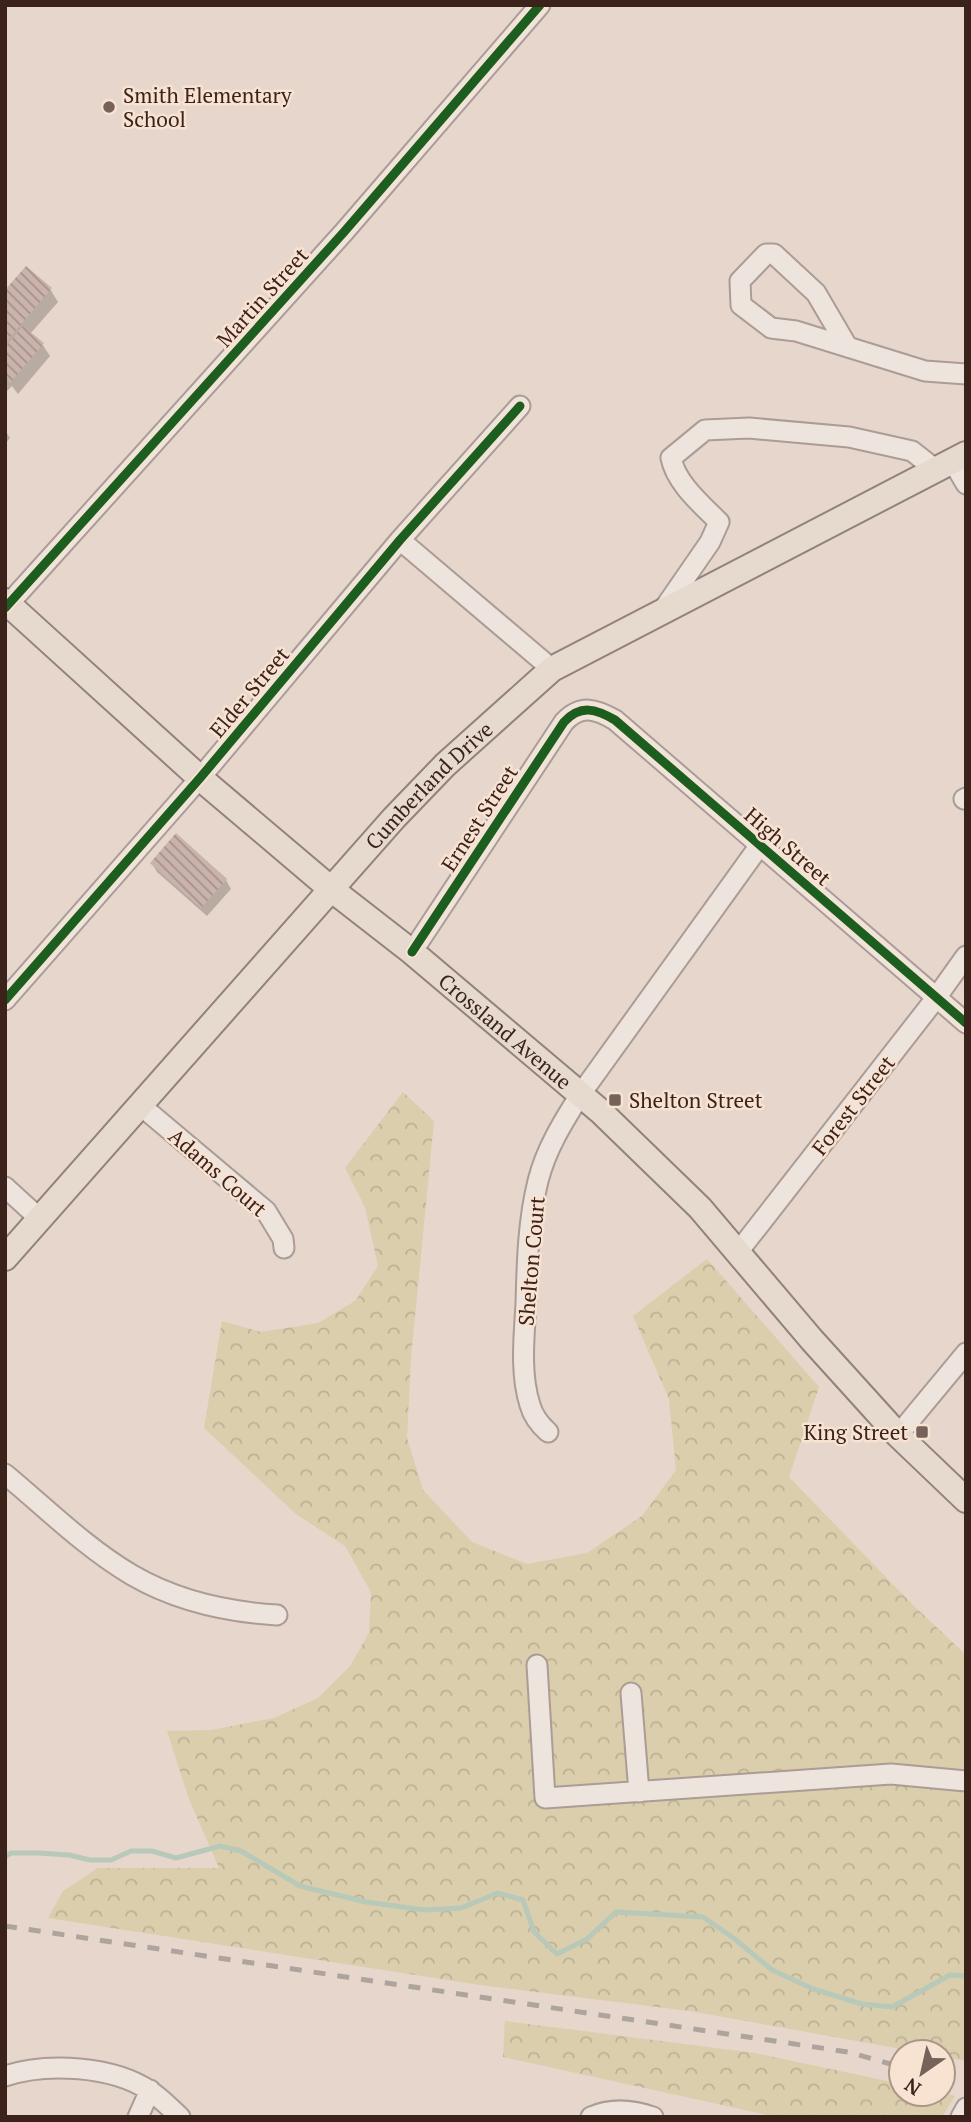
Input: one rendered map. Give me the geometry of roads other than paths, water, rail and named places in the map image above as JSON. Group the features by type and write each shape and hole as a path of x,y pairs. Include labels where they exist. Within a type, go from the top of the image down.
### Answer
{"main road":[{"name":"Cumberland Drive","path":"5,1258 394,818 445,765 552,668 951,462"},
{"name":"Crossland Avenue","path":"6,604 200,778 331,889 412,952 580,1095 671,1178 898,1434 966,1500"}],"street":[{"name":"Martin Street","path":"6,604 344,232 540,5"},
{"path":"846,346 816,293 774,254 766,254 740,281 741,305 771,328 796,331 925,371 966,374"},
{"name":"Elder Street","path":"5,1000 200,778 400,540 520,407"},
{"path":"660,612 710,542 719,522 690,492 673,466 671,457 705,430 749,428 849,438 912,451 951,462 966,484"},
{"path":"400,540 552,668"},
{"name":"High Street","path":"581,710 593,709 615,720 966,1024"},
{"name":"Ernest Street","path":"412,952 555,735 572,715 581,710"},
{"path":"580,1095 760,845"},
{"name":"Forest Street","path":"738,1252 966,956"},
{"name":"Shelton Court","path":"548,1432 538,1423 527,1392 527,1259 538,1182 547,1154 580,1095"},
{"name":"Adams Court","path":"140,1105 266,1211 283,1239 284,1248"},
{"path":"5,1187 40,1219"},
{"path":"898,1434 966,1353"},
{"path":"5,1474 69,1528 133,1576 211,1606 277,1615"},
{"path":"537,1665 545,1798 891,1774 966,1781"},
{"path":"631,1693 639,1792"},
{"path":"5,2076 64,2067 120,2077 150,2090 180,2117"},
{"path":"138,2117 150,2090"},
{"path":"961,2117 966,2108"},
{"path":"600,2114 634,2110 653,2117"}],"waterway":[{"path":"5,1857 11,1853 38,1853 111,1860 131,1851 152,1851 176,1858 220,1846 241,1851 300,1886 366,1902 425,1910 461,1908 498,1893 523,1900 534,1932 557,1954 587,1939 616,1912 703,1917 772,1970 813,1989 862,2004 892,2007 950,1975 966,1976"}],"railway":[{"path":"5,1926 848,2052 887,2063"},
{"path":"957,2083 966,2085"}],"place":[{"name":"Smith Elementary School","path":"109,107"},
{"name":"Shelton Street","path":"615,1100"},
{"name":"King Street","path":"922,1432"}]}
